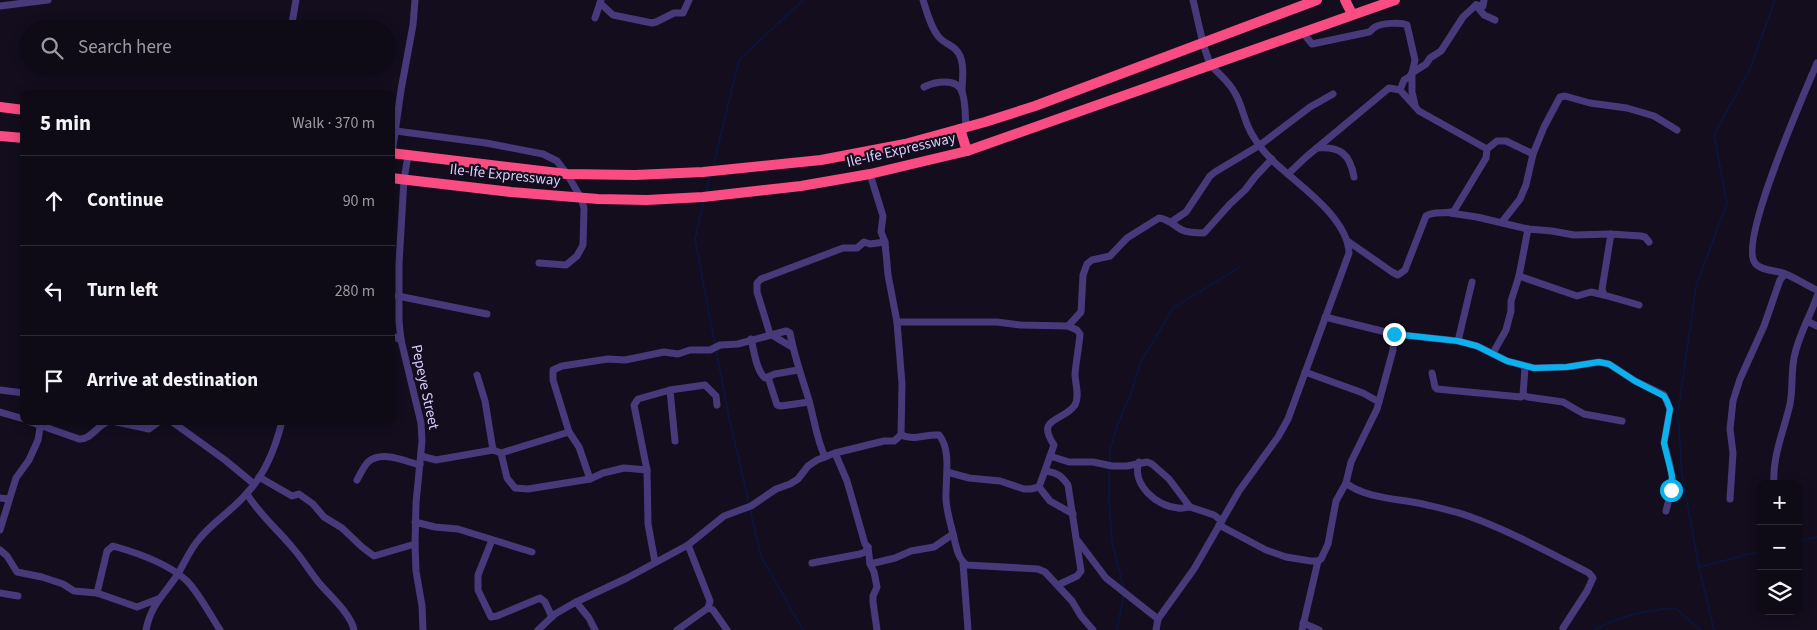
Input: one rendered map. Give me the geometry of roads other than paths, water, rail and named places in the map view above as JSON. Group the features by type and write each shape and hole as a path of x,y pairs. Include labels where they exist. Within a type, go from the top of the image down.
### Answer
{"highway":[{"name":"Ile-Ife Expressway","path":"395,154 567,174 635,175 694,173 771,166 864,152 905,144 1035,106 1317,0"},
{"path":"1345,0 1352,14"},
{"name":"Ile-Ife Expressway","path":"395,178 581,198 646,200 749,193 870,174 967,151 1395,0"},
{"path":"0,107 20,110"},
{"path":"963,128 967,151"},
{"path":"0,136 20,138"}],"street":[{"path":"0,6 48,0"},
{"path":"293,20 296,0"},
{"path":"395,136 401,90 413,26 415,0"},
{"path":"600,1 613,15 656,22 683,12 689,0"},
{"path":"922,0 938,36 947,45 956,50 960,59 962,66 963,128"},
{"path":"1193,0 1203,43 1211,65 1226,80 1237,95 1248,126 1260,145 1272,159 1316,198 1334,219 1349,242 1392,272 1398,275 1405,270 1426,216 1431,213 1449,213 1478,217 1528,229 1574,235 1611,234 1641,236 1645,237 1649,242"},
{"path":"1476,4 1483,6 1484,0"},
{"path":"595,18 600,1"},
{"path":"1476,4 1484,16 1495,20"},
{"path":"1400,90 1404,80 1441,51 1463,17 1476,4"},
{"path":"1303,33 1312,44 1369,32 1376,26 1400,22 1407,24 1414,60 1412,73 1414,103 1419,111"},
{"path":"1817,63 1762,203 1752,242 1751,254 1754,263 1763,268 1785,274 1817,290"},
{"path":"924,87 933,82 946,82 958,86 962,92"},
{"path":"1288,174 1389,88 1400,90 1419,111 1487,149"},
{"path":"1171,222 1186,212 1210,176 1260,145 1310,107 1333,94"},
{"path":"1502,222 1520,199 1530,171 1533,154 1544,127 1560,97 1565,96 1590,104 1627,108 1654,116 1677,130"},
{"path":"396,131 486,143 543,154 557,161 581,198 585,221 583,245 578,256 566,265 538,263"},
{"path":"1449,213 1454,211 1460,204 1486,158 1487,149 1497,142 1506,141 1533,154"},
{"path":"1317,148 1330,147 1339,150 1352,166 1354,177"},
{"name":"Pepeye Street","path":"408,156 404,179 398,296 401,340 421,423 422,440 415,544 416,571 422,606 423,630"},
{"path":"1068,326 1081,312 1083,275 1087,264 1092,260 1110,256 1127,238 1159,218 1171,222 1182,230 1192,233 1204,233 1272,159"},
{"path":"539,630 552,617 576,602 688,545 718,520 751,506 776,489 790,484 798,479 808,466 835,453 884,441 894,441 901,435 902,384 897,322 888,275 885,242 881,232 883,216 870,174"},
{"path":"1493,353 1506,330 1512,311 1510,301 1519,276 1528,229"},
{"path":"1604,294 1602,289 1611,234"},
{"path":"792,347 770,334 757,292 757,283 761,279 843,248 857,248 864,242 870,244 885,242"},
{"path":"1156,630 1158,619 1194,568 1238,491 1278,437 1288,419 1349,253 1349,242"},
{"path":"1349,253 1362,252"},
{"path":"1730,499 1733,453 1730,429 1733,401 1740,379 1764,326 1780,280 1785,274"},
{"path":"1519,276 1577,296 1591,292 1604,294 1639,306"},
{"path":"1458,341 1472,282"},
{"path":"398,296 487,314"},
{"path":"1774,480 1775,459 1784,431 1790,401 1793,360 1797,343 1817,296"},
{"path":"1325,317 1394,334 1458,341 1477,346 1507,361 1534,368 1567,367 1599,362 1609,364 1635,381 1664,396 1670,409 1664,443 1673,483 1666,511"},
{"path":"1807,321 1817,326"},
{"path":"897,322 997,322 1020,325 1068,326 1077,330 1080,334 1075,373 1077,399 1074,406 1048,425 1047,432 1054,445 1039,487"},
{"path":"590,479 579,447 569,432 569,426 553,380 554,370 562,366 608,359 625,360 664,352 678,354 690,350 710,350 770,334 788,332 790,333 798,370 809,402 819,444 825,458"},
{"path":"1320,630 1303,626 1318,561 1325,553 1328,544 1336,501 1346,483 1351,462 1377,408 1393,350 1394,334"},
{"path":"395,336 401,340"},
{"path":"751,339 762,376 765,378 775,374 798,370"},
{"path":"1522,365 1525,368 1523,395"},
{"path":"1305,372 1362,393 1379,402"},
{"path":"1432,372 1437,389 1483,395 1521,397 1523,395 1528,398 1563,402 1584,414 1622,421"},
{"path":"477,375 493,450"},
{"path":"768,377 777,405 809,402"},
{"path":"655,562 648,524 647,470 634,405 638,399 670,390 705,385 716,396 718,405"},
{"path":"0,390 20,392"},
{"path":"670,390 676,441"},
{"path":"0,412 20,418"},
{"path":"0,530 16,478 29,460 38,440 40,425"},
{"path":"45,425 79,440 88,438 100,425"},
{"path":"130,425 149,429 154,425"},
{"path":"177,425 225,460 254,484"},
{"path":"146,630 148,619 158,599 178,574 199,538 247,494 259,477 269,458 281,425"},
{"path":"421,456 436,460 493,450 501,453 569,432"},
{"path":"901,435 912,438 932,434 938,435 944,444 947,472 946,499 953,534 962,563 968,630"},
{"path":"501,453 507,478 515,488 528,488 590,479 603,473 624,468 647,470"},
{"path":"835,453 847,481 865,544 868,547 870,564 874,572 877,587 872,602 877,630"},
{"path":"358,480 368,462 378,457 386,456 420,465"},
{"path":"1050,456 1069,462 1093,462 1112,466 1127,466 1139,462 1152,464 1169,479 1190,507"},
{"path":"1139,462 1136,469 1138,479 1143,488 1160,502 1178,508 1190,507 1214,515 1221,523 1266,550 1286,557 1318,561"},
{"path":"1046,471 1062,476 1068,485 1076,539 1082,554 1081,571 1077,576 1058,585"},
{"path":"947,472 969,478 1000,481 1024,489 1039,487"},
{"path":"259,477 292,496 299,494 313,504 324,517 342,528 374,556 415,544"},
{"path":"1346,483 1354,489 1470,516 1511,532 1589,573 1593,578 1588,591 1563,628"},
{"path":"1039,487 1050,501 1073,514"},
{"path":"247,494 254,506 293,548 311,574 341,608 353,625 354,630"},
{"path":"0,498 9,499"},
{"path":"415,522 435,527 458,529 532,552"},
{"path":"870,564 911,551 934,547 953,534"},
{"path":"492,540 478,575 478,590 491,617 540,598 545,602 552,617"},
{"path":"677,630 708,608 710,601 688,545"},
{"path":"97,593 107,551 113,546 150,559 178,574 189,583 220,630"},
{"path":"812,562 860,554 865,552 868,547"},
{"path":"0,550 7,556 17,572 63,584 74,591 97,593 137,607 158,599"},
{"path":"1082,554 1100,568 1106,578 1158,619"},
{"path":"962,563 967,565 1038,569 1045,572 1072,601 1081,616 1093,630"},
{"path":"0,593 18,596"},
{"path":"576,602 595,630"},
{"path":"708,608 713,610 727,630"}],"waterway":[{"path":"713,167 739,60 803,0"},
{"path":"1714,630 1699,567 1682,474 1678,413 1696,286 1727,203 1714,135 1750,69 1775,0"},
{"path":"706,193 710,176"},
{"path":"704,200 695,239 715,345"},
{"path":"1110,463 1110,450 1118,423 1130,396 1141,362 1173,308 1240,267"},
{"path":"716,350 749,504"},
{"path":"1109,468 1112,542 1124,589"},
{"path":"750,509 761,556 803,630"},
{"path":"1802,541 1817,537"},
{"path":"1699,567 1757,552"},
{"path":"1117,630 1124,593"},
{"path":"1594,630 1633,614 1675,608 1701,630"}]}
